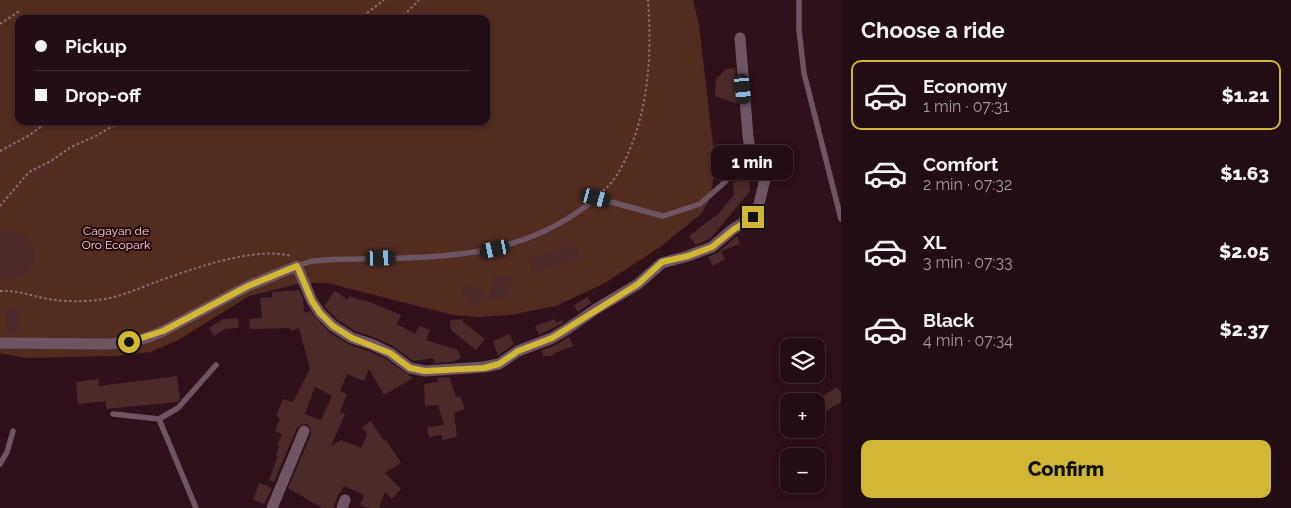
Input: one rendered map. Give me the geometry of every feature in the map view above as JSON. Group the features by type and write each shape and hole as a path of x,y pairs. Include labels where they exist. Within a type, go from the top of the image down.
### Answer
{"street":[{"path":"0,343 110,344 149,337 248,286 297,266 312,301 320,313 333,326 352,338 390,353 410,368 425,371 484,368 499,364 518,351 567,330 596,309 638,284 662,262 688,256 712,247 753,217 759,204 765,179 764,173 751,150 747,126 740,38"},
{"path":"272,508 304,431"}],"lane":[{"path":"799,0 799,30 804,73 841,219"},
{"path":"297,266 312,261 458,255 495,249 537,235 558,225 596,198 663,216 700,204 725,182 736,165 751,150"},
{"path":"113,414 159,419 178,408 216,365"},
{"path":"159,419 196,508"},
{"path":"0,464 7,452 14,431"}],"path":[{"path":"364,15 384,0"},
{"path":"404,15 418,0"},
{"path":"596,198 609,186 619,171 634,141 640,119 647,88 650,26 648,0"},
{"path":"0,24 20,10"},
{"path":"0,150 28,136 43,125"},
{"path":"0,206 29,172 51,161 71,147 96,136 114,125"},
{"path":"0,291 17,291 49,299 89,301 108,299 186,272 258,254 281,253 312,261"}],"green space":[{"name":"Cagayan de Oro Ecopark","path":"0,0 693,0 699,25 714,153 714,177 709,201 701,214 660,247 605,283 556,306 510,315 478,317 453,315 327,283 302,283 249,296 180,339 151,352 114,356 26,358 0,353"}],"building":[{"path":"735,68 737,104 715,96 716,79 726,69"},
{"path":"749,181 750,191 711,238 696,245 689,236 716,217 734,195 733,182"},
{"path":"7,230 21,233 27,237 34,249 34,263 30,269 26,274 13,280 0,278 0,232"},
{"path":"737,236 740,244 721,251 725,259 713,266 708,257 717,253"},
{"path":"575,245 579,259 532,273 528,259"},
{"path":"511,276 512,286 508,286 508,299 490,299 491,277"},
{"path":"468,283 485,295 477,306 460,294"},
{"path":"299,290 303,298 304,313 310,311 329,332 348,344 386,359 413,378 384,395 369,369 364,381 347,374 340,391 347,394 340,412 345,414 331,446 341,440 361,448 367,434 362,427 371,421 401,463 385,473 401,489 392,499 385,492 379,508 369,508 360,505 364,495 344,486 333,508 322,508 288,488 311,434 310,427 306,424 300,425 297,428 274,482 269,480 278,456 276,456 279,446 277,446 282,434 275,431 280,418 276,416 283,399 293,402 310,369 299,328 290,331 290,328 250,329 249,319 262,318 260,298 272,297 272,292","holes":["315,387 332,396 321,420 305,414"]},
{"path":"335,291 348,300 349,296 365,300 401,315 397,324 415,334 419,326 430,330 426,340 458,350 461,358 452,362 434,363 433,358 413,361 393,346 355,331 338,320 324,306"},
{"path":"588,297 591,303 578,312 574,305"},
{"path":"19,309 21,333 8,334 6,310"},
{"path":"238,318 239,328 225,329 214,336 209,328 223,319"},
{"path":"463,319 463,322 485,339 476,350 451,330 450,320"},
{"path":"555,319 556,323 562,320 563,323 539,335 535,326"},
{"path":"509,334 514,344 498,356 493,341"},
{"path":"569,337 573,346 553,354 553,356 543,356 542,350 556,345"},
{"path":"177,376 180,399 177,402 106,409 106,401 78,404 76,382 98,379 99,386"},
{"path":"449,377 456,397 460,396 465,409 454,413 457,437 442,440 442,435 429,437 427,427 444,425 438,405 425,406 424,384 438,382 437,378"},
{"path":"837,387 841,393 841,402 826,411 825,395"},
{"path":"259,483 272,488 264,504 253,500"}],"route":[{"path":"129,342 163,331 248,286 297,266 305,287 320,313 333,326 352,338 390,353 410,368 425,371 484,368 499,364 518,351 567,330 596,309 638,284 662,262 688,256 712,247 724,236 753,217"}]}
